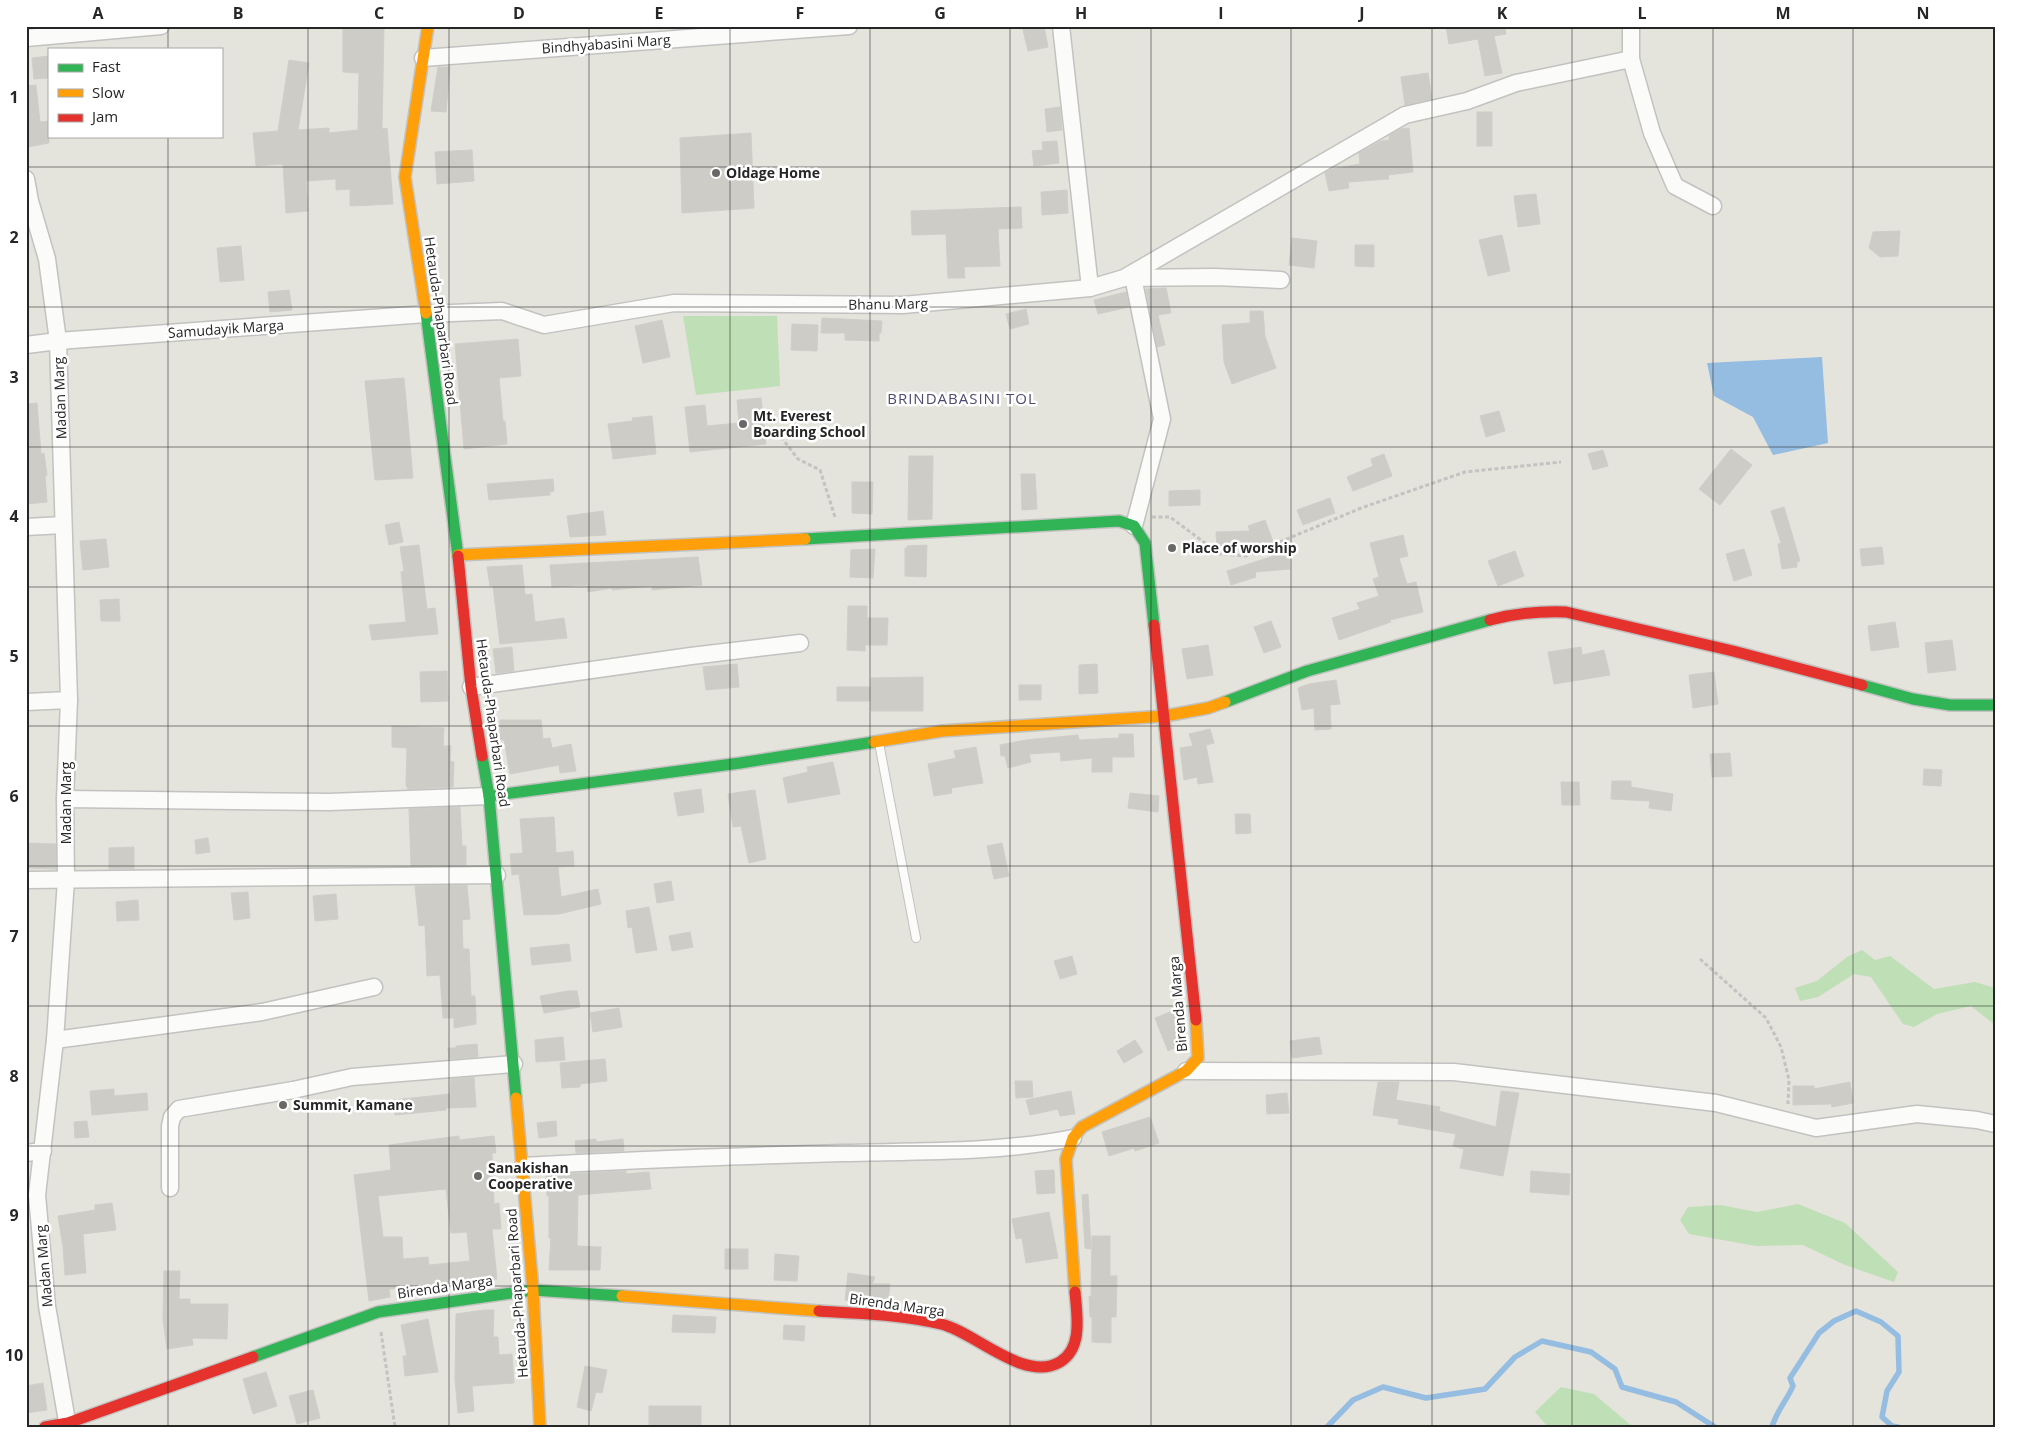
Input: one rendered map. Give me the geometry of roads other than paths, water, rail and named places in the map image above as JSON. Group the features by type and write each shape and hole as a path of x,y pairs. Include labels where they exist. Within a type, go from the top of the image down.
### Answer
{"main road":[{"name":"Hetauda-Phaparbari Road","path":"428,26 405,177 426,314 458,555 471,687 489,796 523,1166 533,1290 540,1427"},
{"path":"458,555 840,537 1118,521 1134,526"},
{"name":"Birenda Marga","path":"45,1427 68,1425 378,1312 533,1290 888,1316 942,1324 1026,1366 1051,1367 1068,1357 1078,1332 1066,1159 1073,1138 1082,1127 1186,1072 1198,1058 1196,1020 1146,543 1134,526"},
{"path":"489,796 740,763 942,731 1165,716 1208,708 1307,671 1508,614 1538,611 1566,612 1724,648 1913,700 1950,705 1995,705"}],"street":[{"path":"26,38 161,26"},
{"name":"Bindhyabasini Marg","path":"423,58 849,26"},
{"path":"1061,26 1090,288"},
{"path":"1631,26 1632,59 1652,133 1675,186 1713,206"},
{"path":"1128,278 1405,115 1467,101 1516,83 1632,59"},
{"name":"Madan Marg","path":"26,179 28,201 47,259 58,340 69,700 65,799 66,880 55,1040 38,1195 46,1297 68,1425"},
{"path":"1128,278 1215,277 1281,280"},
{"path":"1128,278 1162,419 1134,526"},
{"name":"Bhanu Marg","path":"426,314 502,311 544,325 674,303 903,305 1090,288 1128,278"},
{"name":"Samudayik Marga","path":"26,345 58,340 426,314"},
{"path":"26,527 63,525"},
{"path":"471,687 691,656 800,643"},
{"path":"26,702 69,700"},
{"path":"65,799 329,802 489,796"},
{"path":"26,880 496,875"},
{"path":"55,1040 262,1012 374,987"},
{"path":"170,1188 170,1126 172,1117 179,1109 293,1090 352,1076 514,1064"},
{"path":"1186,1072 1454,1072 1716,1103 1816,1128 1916,1114 1977,1120 1995,1124"},
{"path":"523,1166 653,1158 969,1150 1040,1144 1073,1138"},
{"path":"26,1153 43,1150"}],"lane":[{"path":"878,741 916,938"}],"water":[{"path":"1822,357 1828,443 1773,455 1753,417 1714,396 1707,363"}],"waterway":[{"path":"1772,1427 1793,1386 1790,1378 1819,1333 1834,1321 1856,1311 1881,1322 1898,1336 1899,1372 1887,1391 1882,1417 1892,1426 1898,1427"},
{"path":"1327,1427 1353,1400 1383,1387 1426,1398 1485,1389 1515,1357 1542,1341 1591,1352 1615,1369 1622,1387 1676,1402 1715,1427"}],"place":[{"name":"Oldage Home","path":"716,173"},
{"name":"Mt. Everest Boarding School","path":"743,424"},
{"name":"Place of worship","path":"1172,548"},
{"name":"Summit, Kamane","path":"283,1105"},
{"name":"Sanakishan Cooperative","path":"478,1176"}],"district":[{"name":"BRINDABASINI TOL","path":"962,399"}]}
